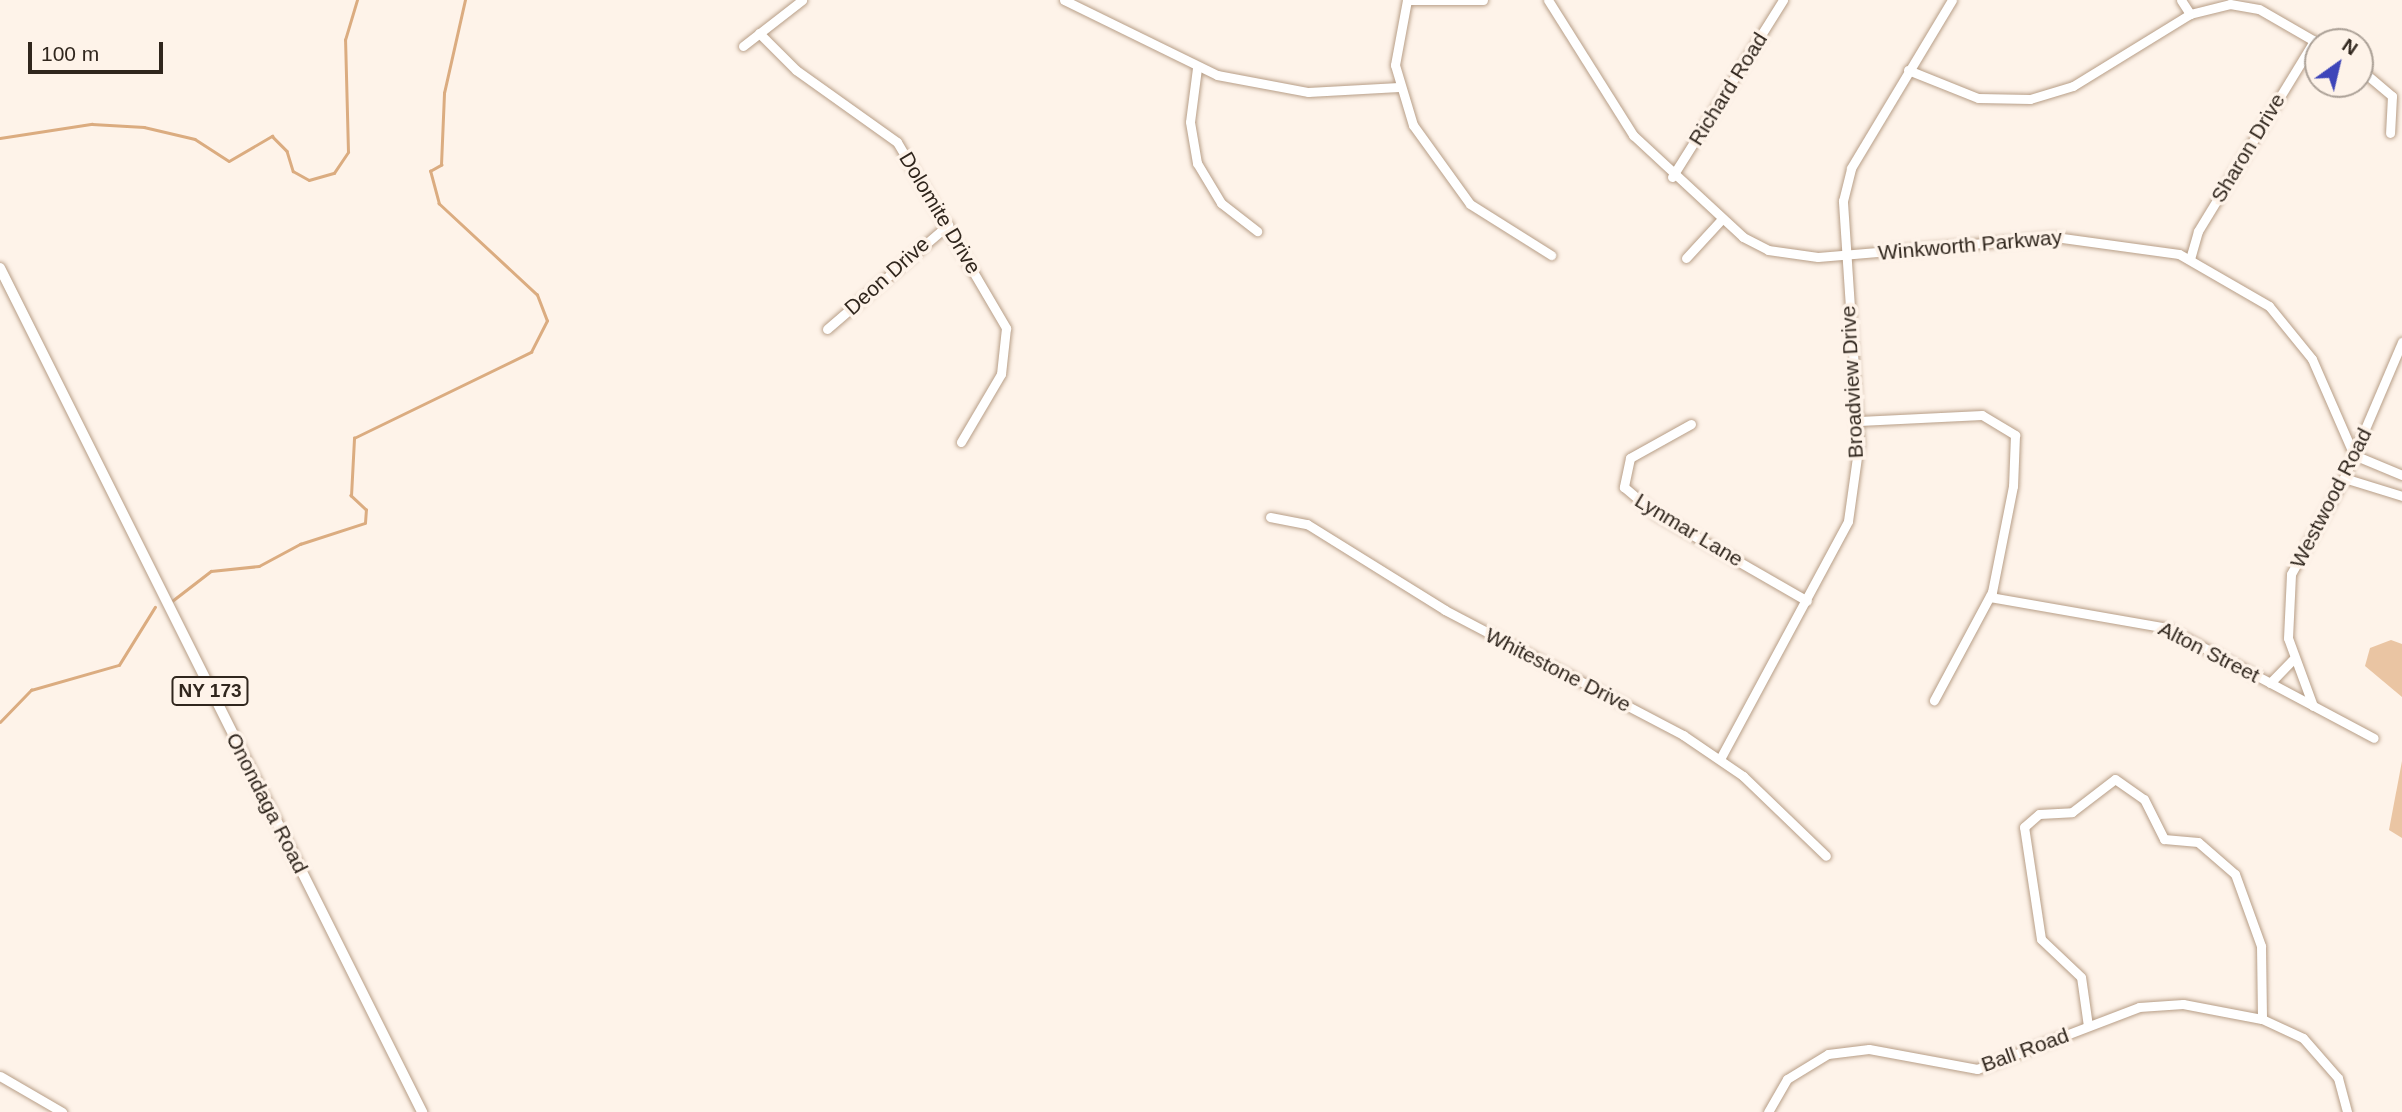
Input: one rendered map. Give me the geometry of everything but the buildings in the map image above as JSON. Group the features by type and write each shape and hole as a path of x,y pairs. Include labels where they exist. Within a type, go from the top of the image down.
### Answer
{"main road":[{"name":"Onondaga Road","path":"0,268 422,1112"}],"street":[{"path":"743,46 802,0"},
{"path":"1064,0 1197,68 1289,90 1399,87"},
{"path":"1483,0 1407,0 1396,48 1399,87 1413,125 1450,183 1498,226 1551,255"},
{"name":"Winkworth Parkway","path":"1548,0 1610,106 1672,177 1721,220 1768,250 1846,256 2055,237 2124,242 2190,259 2250,291 2298,339 2332,399 2354,455"},
{"name":"Richard Road","path":"1672,177 1783,0"},
{"name":"Broadview Drive","path":"1720,759 1848,521 1859,421 1843,201 1851,169 1952,0"},
{"path":"2181,0 2190,14"},
{"path":"1908,70 1978,98 2030,99 2073,86 2190,14 2214,5 2250,6 2304,35"},
{"name":"Dolomite Drive","path":"760,33 796,70 886,130 948,225 1008,338 1001,374 961,442"},
{"name":"Sharon Drive","path":"2190,259 2198,231 2304,61"},
{"path":"1197,68 1190,122 1197,163 1221,203 1257,231"},
{"path":"2374,81 2392,96 2390,133"},
{"path":"1686,258 1721,220"},
{"name":"Deon Drive","path":"827,329 948,225"},
{"name":"Westwood Road","path":"2313,706 2293,659 2287,618 2291,575 2344,478 2402,342"},
{"path":"1859,421 1982,415 1998,420 2015,435 2003,554 1990,597 1934,700"},
{"name":"Lynmar Lane","path":"1691,424 1630,458 1624,487 1656,514 1807,601"},
{"path":"2354,455 2402,475"},
{"path":"2344,478 2402,496"},
{"name":"Whitestone Drive","path":"1270,517 1307,524 1445,610 1720,759 1826,856"},
{"name":"Alton Street","path":"1990,597 2143,620 2203,644 2374,738"},
{"path":"2270,683 2293,659"},
{"path":"2088,1026 2081,977 2041,939 2038,892 2023,840 2029,819 2072,812 2115,779 2144,799 2164,839 2198,842 2237,879 2261,946 2262,1018"},
{"name":"Ball Road","path":"1769,1112 1787,1079 1828,1054 1869,1049 1977,1069 2139,1007 2183,1004 2262,1018 2317,1048 2338,1078 2347,1112"},
{"path":"0,1076 62,1112"}],"shaded area":[{"path":"2391,640 2402,644 2402,697 2365,666 2370,648"},
{"path":"2402,761 2402,838 2389,830"}],"waterway":[{"path":"0,138 92,124 144,127 195,139 229,161 272,136 287,151 293,171 309,180 334,173 348,152 345,40 357,0"},
{"path":"172,601 211,571 259,566 300,544 365,523 366,510 351,496 354,438 531,352 547,321 537,295 439,204 430,171 441,165 444,93 465,0"},
{"path":"0,722 31,690 119,665 155,607"}]}
